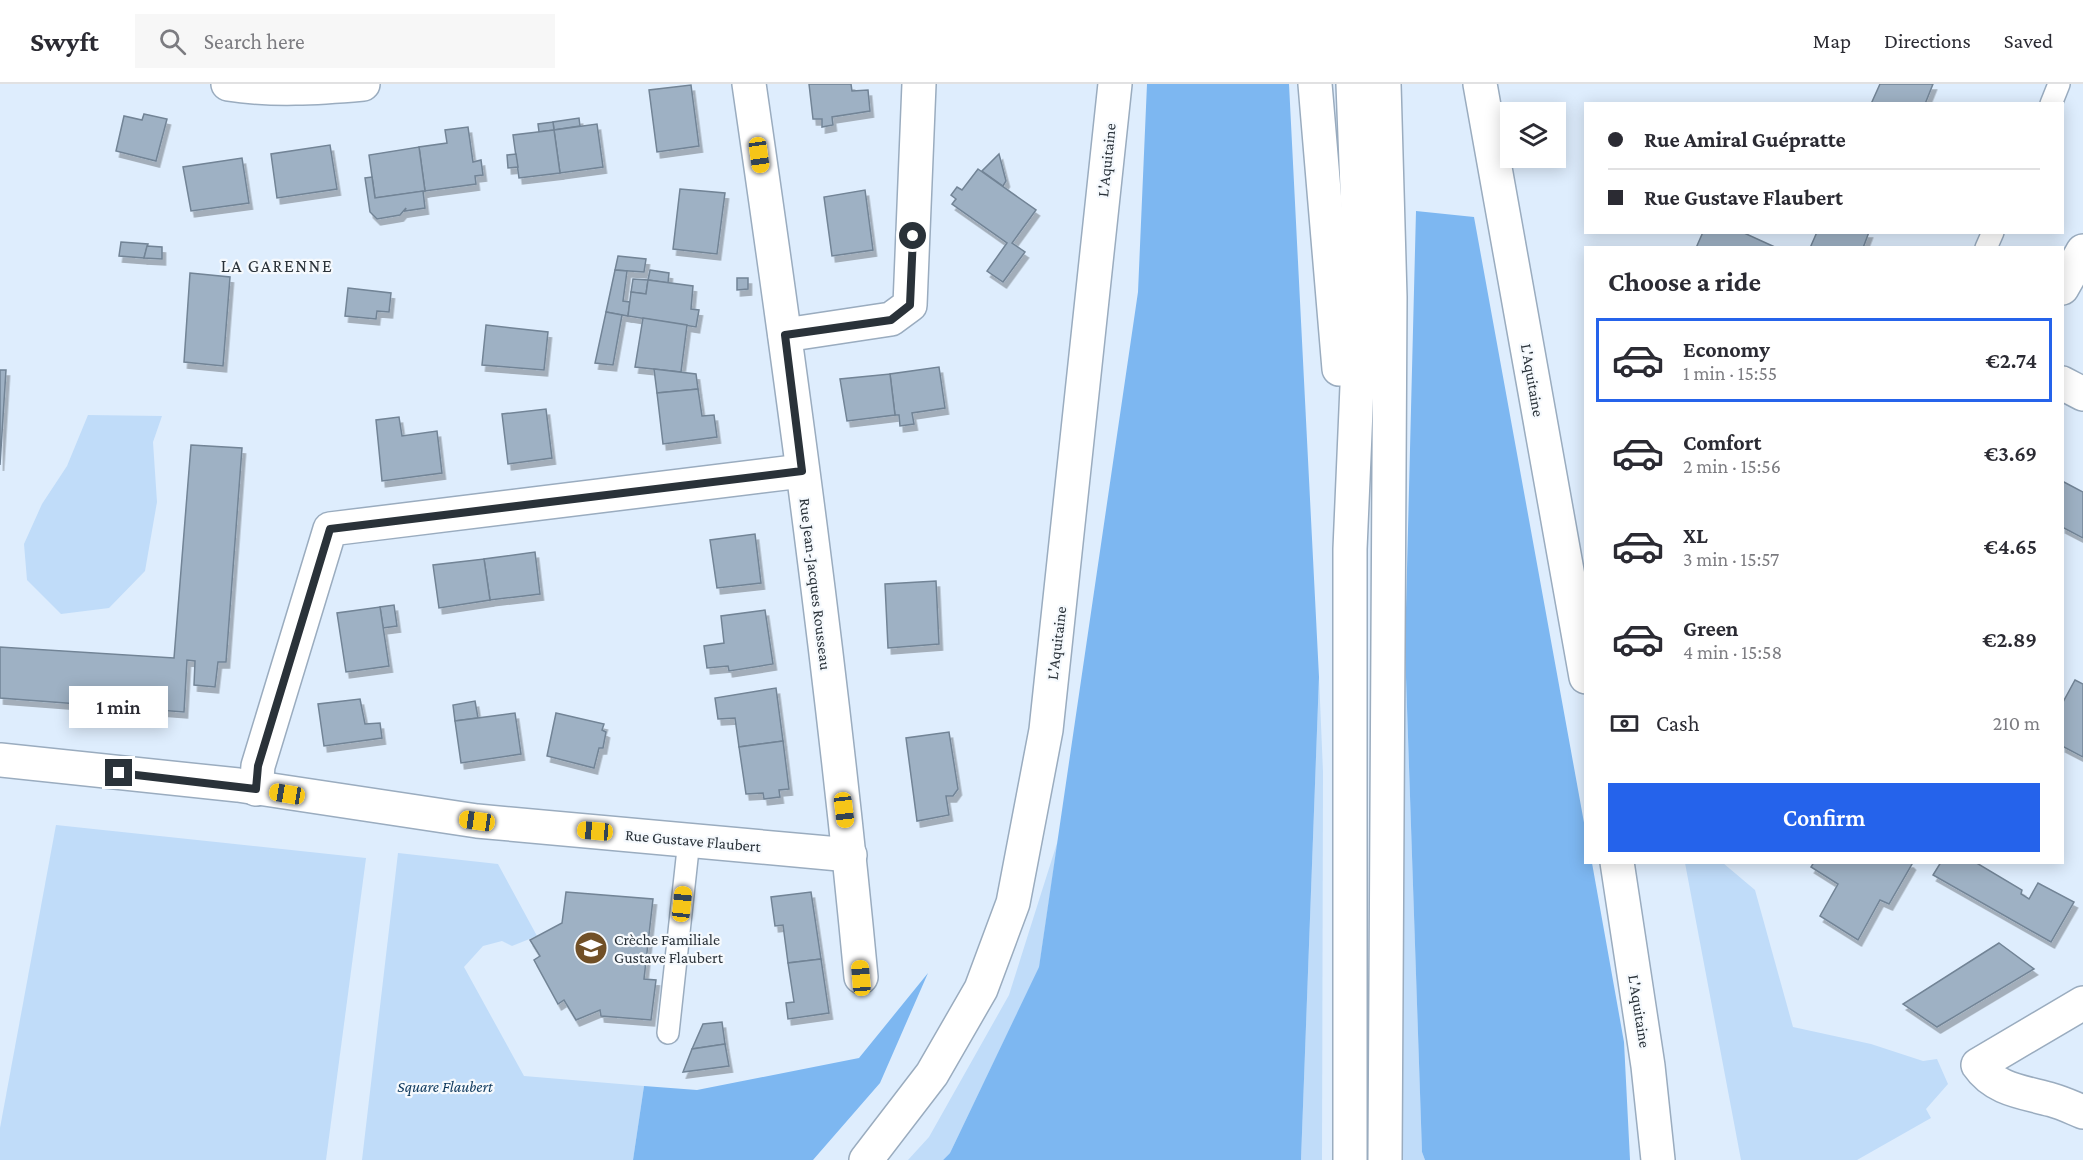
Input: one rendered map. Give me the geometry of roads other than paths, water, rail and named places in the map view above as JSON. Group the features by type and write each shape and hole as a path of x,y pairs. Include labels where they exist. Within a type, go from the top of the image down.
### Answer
{"main road":[{"path":"228,84 255,88 313,88 363,84"},
{"name":"Rue Jean-Jacques Rousseau","path":"748,84 785,335 850,855 861,978"},
{"path":"785,335 891,320 910,305 919,84"},
{"name":"L'Aquitaine","path":"866,1160 932,1074 981,989 1013,903 1046,730 1115,84"},
{"path":"1315,84 1334,293 1350,549"},
{"path":"1350,1160 1350,549 1360,293 1353,84"},
{"path":"1384,84 1390,297 1385,1160"},
{"name":"L'Aquitaine","path":"1480,84 1584,666"},
{"path":"2064,284 2083,251"},
{"path":"2064,384 2083,394"},
{"path":"256,789 258,766 330,529 802,471"},
{"name":"Rue Gustave Flaubert","path":"0,760 256,789 477,821 850,855"},
{"name":"L'Aquitaine","path":"1617,864 1648,1066 1658,1160"},
{"path":"2083,1003 1978,1065 1987,1078 2017,1092 2055,1101 2083,1112"}],"lane":[{"path":"2051,102 2059,84"},
{"path":"668,1033 689,840"}],"place":[{"name":"Crèche Familiale Gustave Flaubert","path":"591,948"}],"district":[{"name":"LA GARENNE","path":"277,266"}],"park label":[{"name":"Square Flaubert","path":"445,1086"}]}
